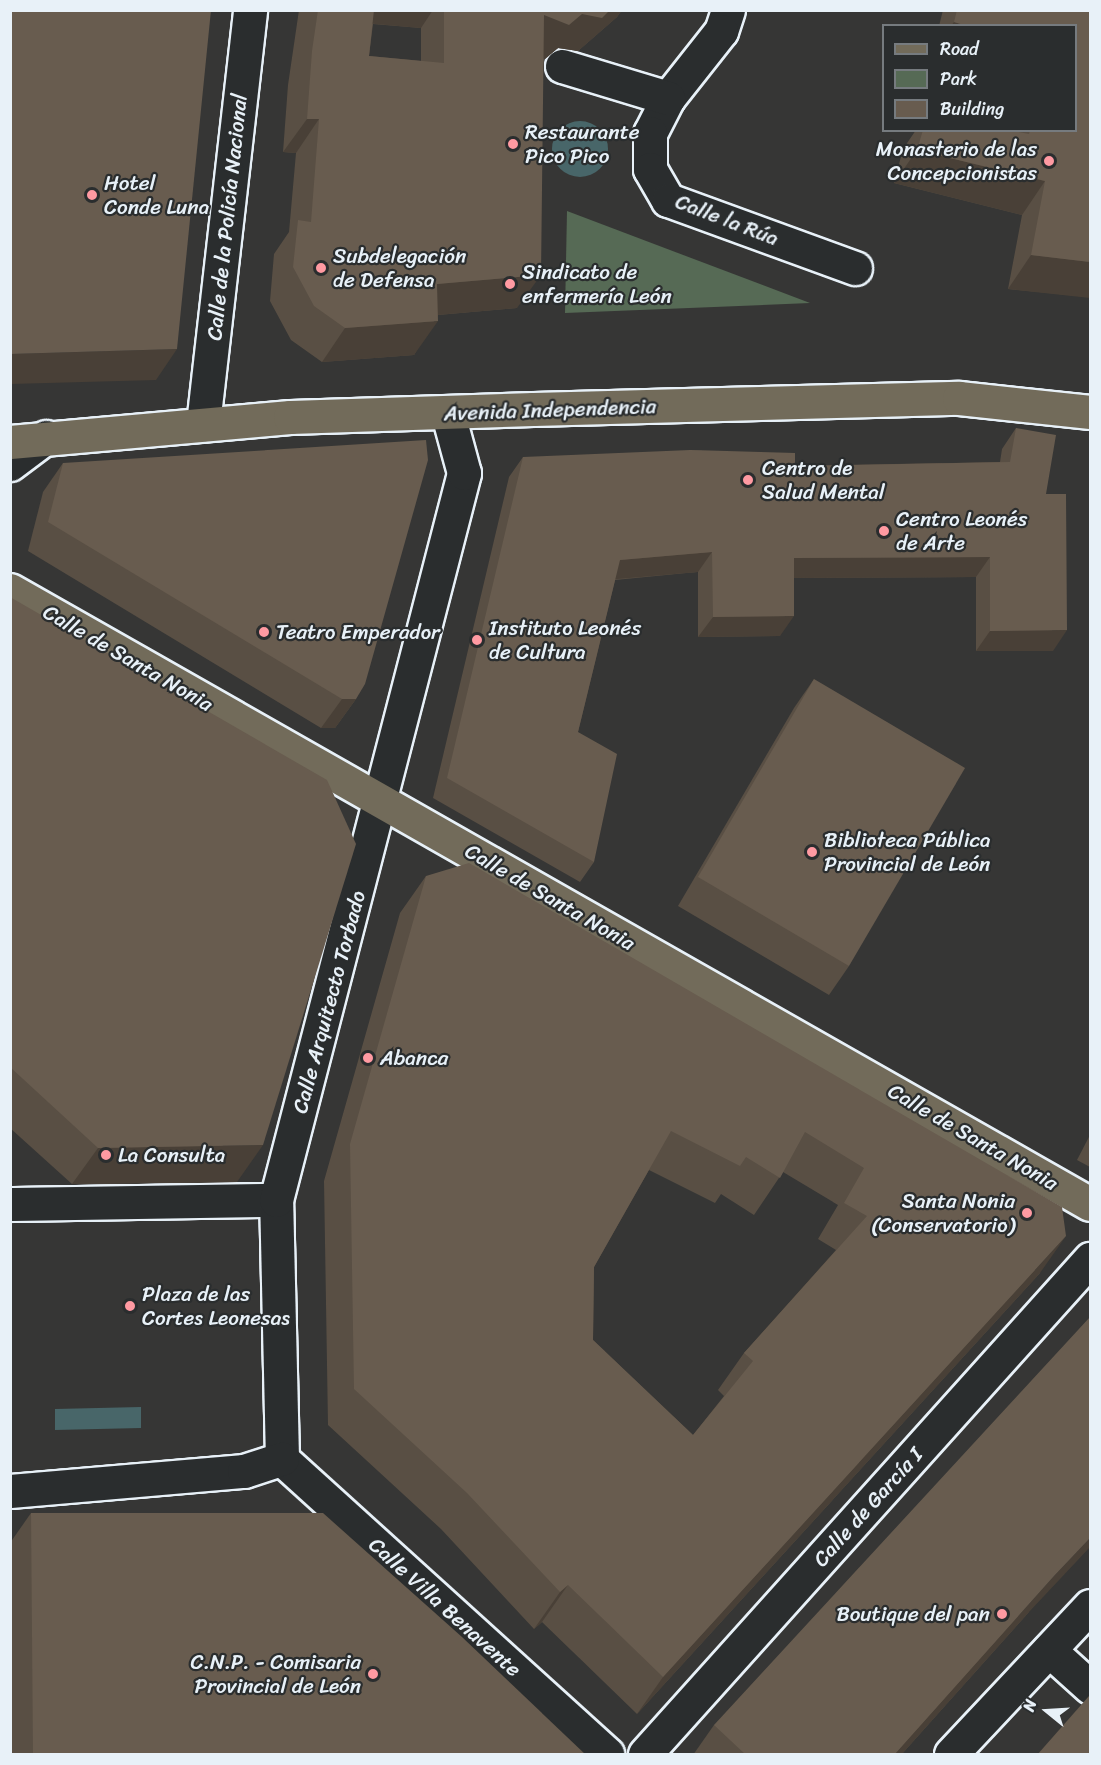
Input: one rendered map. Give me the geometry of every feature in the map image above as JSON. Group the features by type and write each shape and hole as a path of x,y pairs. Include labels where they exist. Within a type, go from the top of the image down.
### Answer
{"main road":[{"name":"Avenida Independencia","path":"10,442 290,417 959,398 1090,411"},
{"name":"Calle de Santa Nonia","path":"10,590 381,803 1090,1204"}],"street":[{"name":"Calle de la Policía Nacional","path":"203,424 250,10"},
{"name":"Calle la Rúa","path":"728,10 721,31 668,98 650,133 650,170 668,200 855,268"},
{"path":"562,66 668,98"},
{"name":"Calle Arquitecto Torbado","path":"276,1200 381,803 464,473 448,414"},
{"path":"10,464 46,437"},
{"path":"10,1491 244,1472 282,1459 276,1200 13,1202"},
{"name":"Calle de García I","path":"645,1755 1090,1259"},
{"name":"Calle Villa Benavente","path":"282,1459 608,1755"},
{"path":"951,1755 1090,1606"},
{"path":"1049,1650 1090,1687"}],"green space":[{"path":"567,211 810,303 565,313"}],"water":[{"path":"574,121 586,121 596,125 604,133 608,149 604,165 596,173 586,177 574,177 564,173 556,165 552,155 552,143 556,133 564,125"},
{"path":"141,1407 141,1428 55,1430 55,1409"}],"building":[{"name":"Hotel Conde Luna","path":"10,10 211,10 177,349 10,354"},
{"path":"318,10 374,10 369,56 444,63 444,10 610,10 602,18 582,14 569,25 544,15 541,275 437,284 438,321 345,328 314,306 293,267 298,220 311,222 319,119 307,119 312,51"},
{"path":"957,10 1090,10 1090,262 1031,255 1045,181 917,150 922,132 1019,132 1029,134 1030,132 1077,132 1077,24 960,24 954,22"},
{"path":"1016,428 1056,435 1046,494 1066,494 1067,630 990,631 990,557 794,558 794,616 713,617 712,552 620,560 578,732 617,754 594,862 447,778 523,457 690,450 795,453 795,466 1010,462"},
{"name":"Teatro Emperador","path":"426,440 428,460 365,684 356,699 342,699 48,522 63,463"},
{"path":"10,597 327,780 356,844 263,1145 98,1148 10,1067"},
{"name":"Biblioteca Pública Provincial de León","path":"814,679 965,768 849,966 698,877"},
{"path":"469,863 1062,1207 1066,1236 663,1677 568,1585 560,1592 467,1493 354,1389 350,1144 426,876","holes":["671,1131 740,1166 746,1157 780,1178 805,1132 864,1168 844,1203 867,1216 744,1353 753,1361 693,1435 593,1340 594,1267"]},
{"path":"1090,1317 1090,1538 894,1755 746,1755 714,1725"},
{"path":"31,1513 323,1513 462,1637 586,1755 33,1755"},
{"path":"1089,1696 1090,1755 1037,1755"}],"place":[{"name":"Restaurante Pico Pico","path":"513,144"},
{"name":"Monasterio de las Concepcionistas","path":"1049,161"},
{"name":"Hotel Conde Luna","path":"92,195"},
{"name":"Subdelegación de Defensa","path":"321,268"},
{"name":"Sindicato de enfermería León","path":"510,284"},
{"name":"Centro de Salud Mental","path":"748,480"},
{"name":"Centro Leonés de Arte","path":"884,531"},
{"name":"Teatro Emperador","path":"264,632"},
{"name":"Instituto Leonés de Cultura","path":"477,640"},
{"name":"Biblioteca Pública Provincial de León","path":"812,852"},
{"name":"Abanca","path":"368,1058"},
{"name":"La Consulta","path":"106,1155"},
{"name":"Santa Nonia (Conservatorio)","path":"1027,1213"},
{"name":"Plaza de las Cortes Leonesas","path":"130,1306"},
{"name":"Boutique del pan","path":"1002,1614"},
{"name":"C.N.P. - Comisaria Provincial de León","path":"373,1674"}]}
